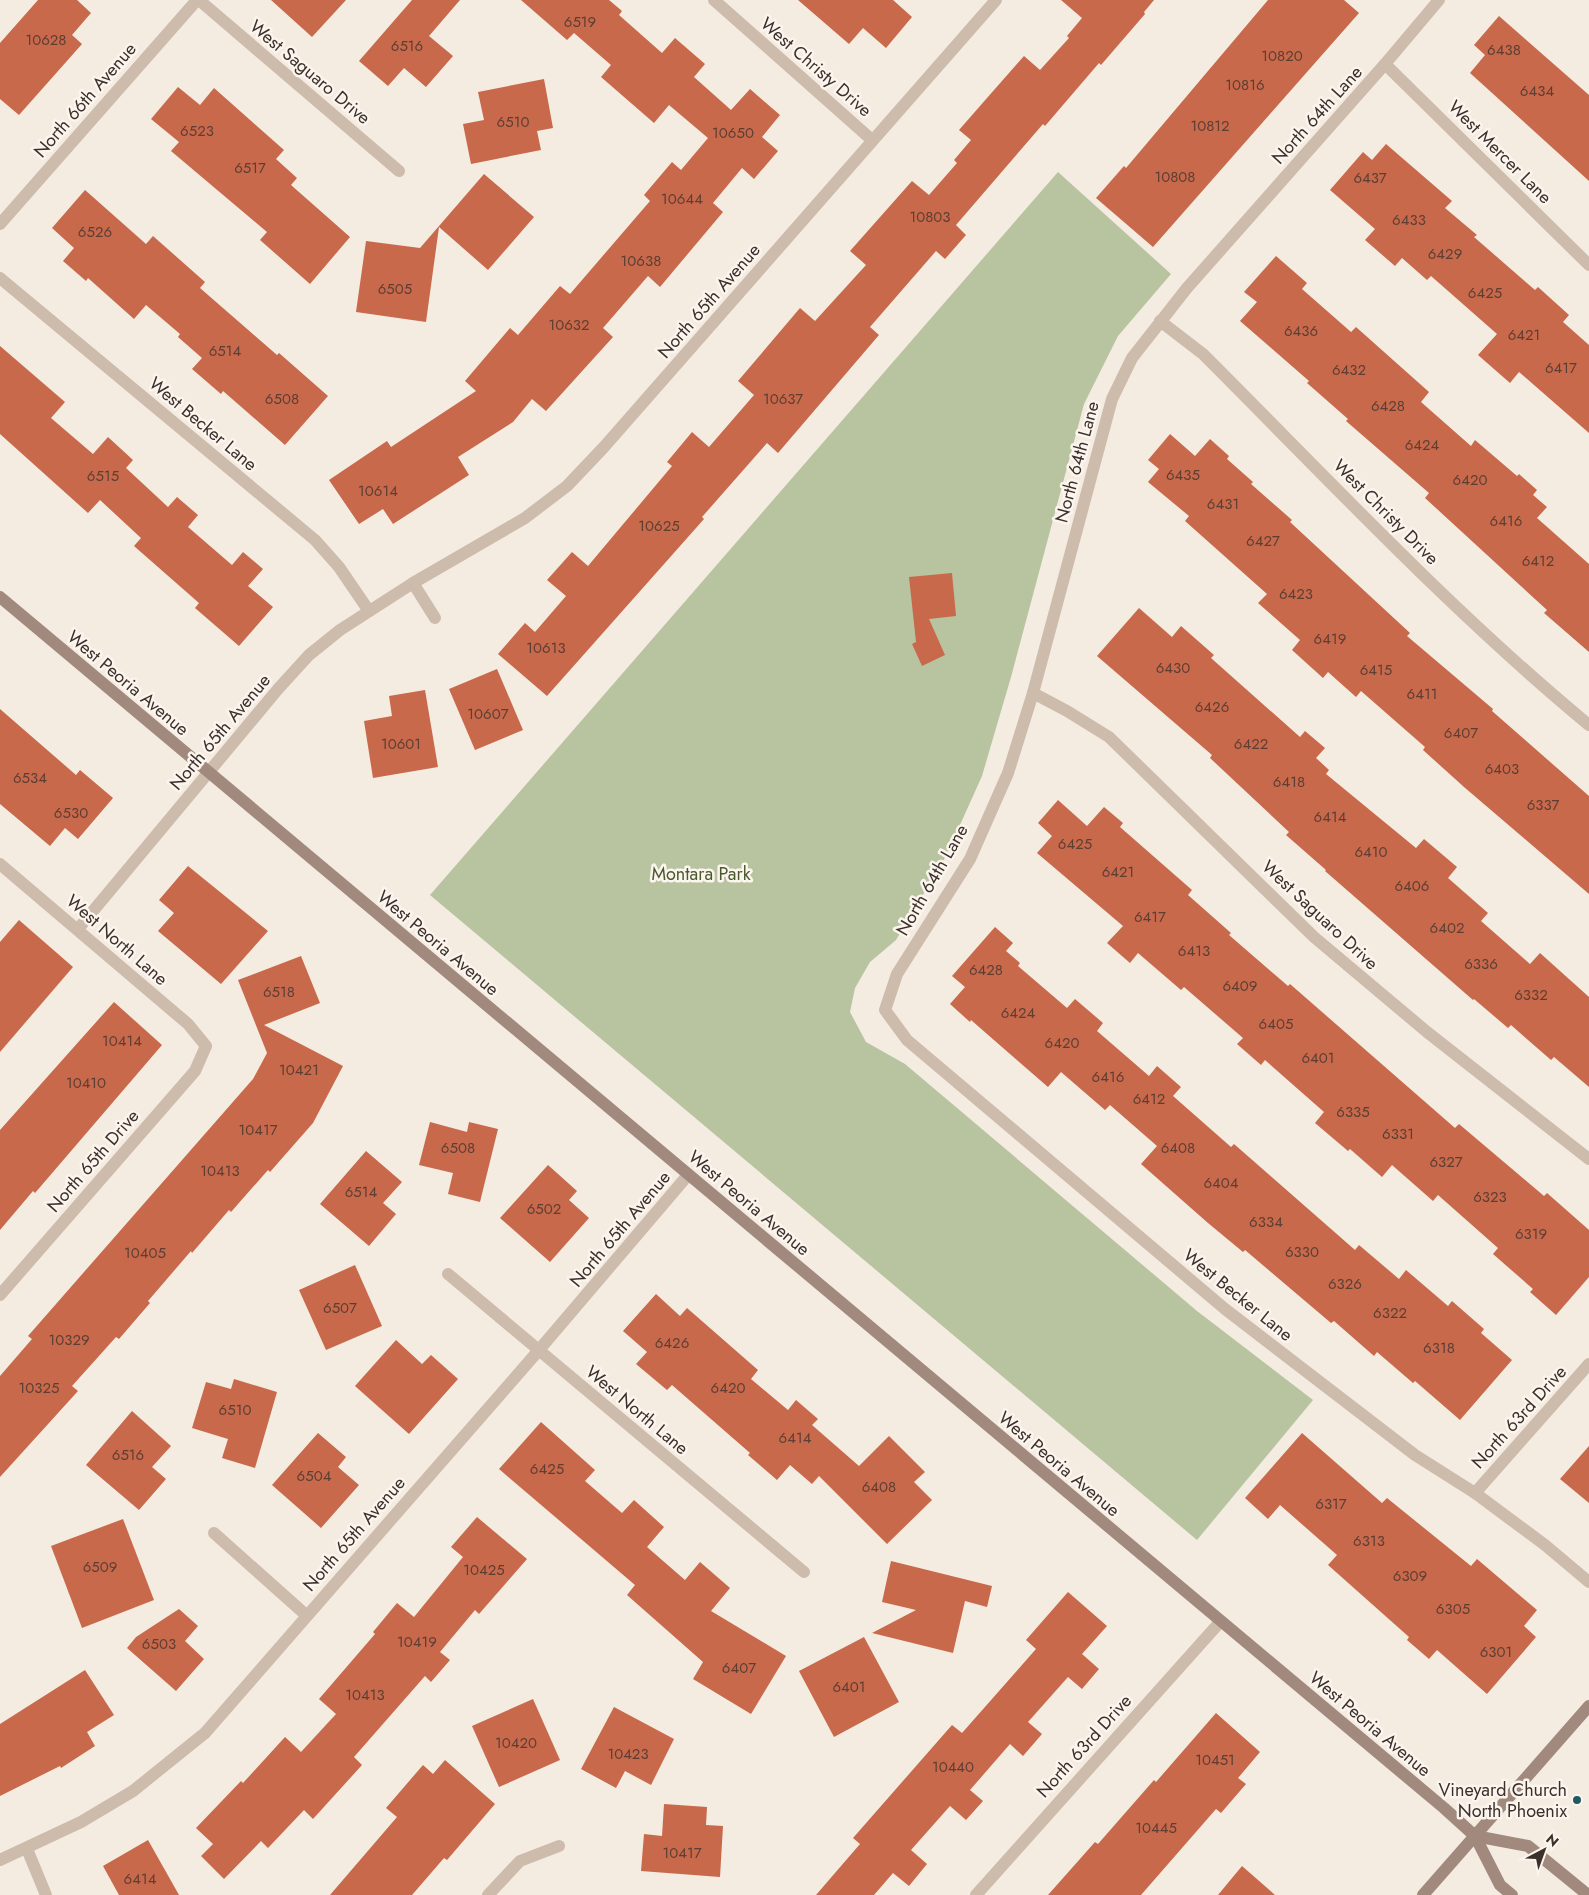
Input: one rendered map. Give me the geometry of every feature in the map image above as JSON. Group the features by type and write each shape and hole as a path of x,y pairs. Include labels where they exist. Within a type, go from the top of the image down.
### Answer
{"main road":[{"name":"West Peoria Avenue","path":"0,597 208,774 1444,1808 1475,1836 1500,1885 1512,1895"},
{"path":"1423,1895 1589,1706"},
{"path":"1475,1836 1528,1846 1588,1895"}],"street":[{"name":"West Saguaro Drive","path":"198,0 399,171"},
{"name":"North 66th Avenue","path":"0,224 198,0"},
{"name":"West Christy Drive","path":"714,0 872,140"},
{"name":"North 65th Avenue","path":"78,929 278,689 309,655 369,611 413,582 525,518 566,486 604,447 996,0"},
{"name":"North 64th Lane","path":"885,1010 897,974 970,859 1008,773 1033,693 1112,398 1132,358 1187,288 1385,64 1439,0"},
{"name":"West Mercer Lane","path":"1385,64 1589,265"},
{"name":"West Becker Lane","path":"0,278 315,540 339,567 369,611"},
{"name":"West Christy Drive","path":"1160,321 1203,354 1442,592 1544,688 1589,725"},
{"path":"413,582 435,618"},
{"name":"West Saguaro Drive","path":"1033,693 1067,710 1108,737 1314,937 1427,1032 1589,1159"},
{"name":"West North Lane","path":"1,867 78,929 188,1024 206,1046"},
{"name":"West Becker Lane","path":"885,1010 908,1040 1225,1309 1415,1454 1475,1493 1546,1545 1589,1582"},
{"name":"North 65th Drive","path":"0,1295 195,1071 206,1046"},
{"name":"North 65th Avenue","path":"0,1860 27,1849 81,1822 133,1792 205,1733 539,1350 688,1175"},
{"name":"West North Lane","path":"448,1274 804,1572"},
{"name":"North 63rd Drive","path":"1475,1493 1589,1364"},
{"path":"214,1533 306,1615"},
{"name":"North 63rd Drive","path":"976,1895 1220,1622"},
{"path":"488,1895 520,1861 559,1846"},
{"path":"27,1849 46,1895"}],"green space":[{"name":"Montara Park","path":"1058,172 1171,274 1118,336 1084,404 1011,677 982,776 946,856 896,940 870,962 855,988 850,1012 866,1042 905,1064 1197,1311 1313,1400 1197,1540 430,895"}],"building":[{"path":"38,0 77,0 91,13 72,35 82,44 19,115 0,99 0,43"},
{"path":"271,0 346,0 312,37"},
{"path":"412,0 460,0 429,36 453,56 426,87 404,68 388,86 359,61"},
{"path":"521,0 609,0 622,11 619,15 662,53 675,38 705,64 694,77 731,110 750,89 780,115 762,137 778,151 754,179 742,168 713,203 723,212 660,287 648,276 603,328 613,337 546,411 532,399 513,422 458,457 469,475 393,524 383,509 359,524 329,480 387,441 391,447 476,391 465,381 510,328 518,335 560,286 570,294 650,201 644,195 672,162 681,170 708,138 669,105 654,123 601,77 611,65 574,33 567,40"},
{"path":"798,0 893,0 912,17 886,48 863,28 849,44"},
{"path":"1061,0 1154,0 1144,12 1145,14 1101,65 1099,63 1045,126 1043,124 956,225 966,235 945,259 936,251 870,327 879,335 778,453 767,443 702,517 704,519 547,696 498,654 525,623 535,632 566,596 547,580 572,552 588,566 672,466 667,462 692,432 709,447 754,395 738,381 800,308 815,321 866,265 850,251 912,181 929,195 957,163 954,160 971,140 959,130 1024,56 1040,70 1069,38 1067,36 1082,18"},
{"path":"1268,0 1344,0 1359,13 1153,247 1096,198 1124,166 1126,168"},
{"path":"1499,16 1589,95 1589,181 1470,73 1485,55 1474,45"},
{"path":"544,79 553,128 537,131 541,150 471,164 463,124 484,120 478,92"},
{"path":"178,87 200,105 214,88 284,150 276,159 297,178 291,185 350,237 310,284 260,240 267,232 171,151 179,142 151,119"},
{"path":"1386,144 1452,201 1445,208 1477,235 1474,237 1535,290 1538,287 1569,315 1563,322 1589,345 1589,433 1519,372 1510,383 1478,355 1497,334 1431,276 1427,280 1402,258 1395,266 1365,240 1375,229 1330,190 1363,152 1372,160"},
{"path":"484,174 534,217 488,270 439,227 426,322 356,312 366,241 420,248"},
{"path":"85,190 146,244 153,236 205,282 200,288 277,355 279,353 328,396 285,445 223,391 221,394 192,369 202,358 178,337 180,334 146,305 134,319 88,278 86,281 63,261 74,248 52,228"},
{"path":"1276,256 1307,283 1302,289 1351,332 1356,327 1429,392 1421,402 1471,446 1475,440 1517,476 1519,474 1537,490 1533,495 1547,507 1537,518 1589,564 1589,652 1544,613 1547,610 1425,498 1429,493 1346,421 1348,419 1307,383 1309,381 1240,321 1257,302 1244,292"},
{"path":"0,346 65,402 51,418 93,454 108,437 133,460 126,468 168,507 177,497 198,515 188,527 232,565 243,552 263,569 248,586 273,607 239,646 195,608 199,603 134,546 141,538 100,500 88,513 0,434"},
{"path":"1170,434 1195,456 1210,439 1229,456 1227,459 1253,482 1251,484 1292,520 1290,522 1410,633 1407,636 1493,709 1492,711 1589,796 1589,894 1464,787 1423,750 1425,747 1361,691 1356,697 1328,672 1323,678 1292,650 1300,640 1258,603 1267,594 1185,521 1189,516 1148,482 1159,469 1148,460"},
{"path":"952,573 956,616 929,619 945,655 922,666 912,644 916,642 909,577"},
{"path":"1139,608 1172,637 1181,626 1214,655 1211,658 1300,737 1305,731 1325,748 1316,758 1329,770 1326,774 1416,848 1424,839 1457,867 1448,878 1488,913 1481,921 1530,964 1540,953 1589,997 1589,1087 1554,1057 1551,1060 1511,1025 1508,1028 1473,1000 1325,871 1286,835 1289,832 1210,758 1212,755 1097,656"},
{"path":"497,669 523,730 475,750 449,689"},
{"path":"425,690 438,767 373,778 364,721 392,716 389,696"},
{"path":"0,709 76,775 80,770 113,798 78,839 65,828 50,846 0,804"},
{"path":"1058,800 1087,826 1104,807 1123,823 1120,827 1192,890 1188,895 1231,933 1229,935 1288,986 1290,984 1455,1128 1459,1124 1544,1196 1547,1193 1589,1230 1589,1277 1556,1315 1530,1292 1533,1289 1493,1254 1498,1248 1438,1195 1433,1201 1392,1165 1382,1177 1350,1149 1348,1151 1315,1123 1324,1112 1265,1060 1261,1065 1237,1044 1243,1038 1184,987 1181,990 1138,953 1130,963 1107,943 1123,926 1037,853 1052,836 1038,823"},
{"path":"188,866 268,931 221,984 158,931 174,913 159,900"},
{"path":"19,920 73,967 0,1052 0,942"},
{"path":"995,927 1013,943 1006,951 1020,963 1018,966 1067,1008 1075,999 1103,1023 1097,1031 1149,1076 1157,1066 1181,1087 1173,1096 1231,1147 1234,1144 1355,1250 1359,1245 1399,1279 1406,1270 1448,1306 1452,1301 1484,1329 1481,1333 1512,1360 1460,1420 1415,1381 1413,1383 1377,1352 1374,1356 1334,1321 1331,1323 1245,1250 1243,1252 1208,1223 1141,1164 1157,1146 1110,1105 1105,1110 1061,1072 1048,1087 950,1004 965,987 952,976"},
{"path":"301,956 320,1003 264,1025 343,1066 313,1123 270,1172 268,1170 231,1212 229,1210 192,1253 191,1251 148,1301 150,1303 119,1339 116,1337 72,1386 78,1391 0,1477 0,1376 32,1339 28,1336 253,1079 267,1053 238,980"},
{"path":"114,1002 162,1045 35,1193 33,1191 0,1230 0,1130"},
{"path":"430,1122 467,1132 469,1122 498,1129 480,1202 448,1194 453,1173 419,1165"},
{"path":"366,1151 402,1182 383,1203 396,1214 369,1246 320,1204"},
{"path":"548,1165 577,1191 569,1200 589,1218 550,1262 500,1218"},
{"path":"355,1265 382,1326 326,1350 299,1290"},
{"path":"656,1294 680,1316 687,1308 758,1370 751,1379 788,1410 796,1400 818,1419 812,1425 859,1466 889,1436 925,1472 914,1482 932,1500 887,1544 819,1476 812,1484 790,1465 777,1480 748,1455 750,1453 672,1385 667,1390 636,1364 647,1352 623,1331"},
{"path":"396,1340 422,1364 431,1355 458,1379 409,1434 355,1386"},
{"path":"234,1379 277,1392 255,1468 222,1458 228,1439 192,1428 206,1382 231,1389"},
{"path":"132,1411 171,1446 152,1467 166,1479 139,1510 86,1465"},
{"path":"541,1422 595,1470 585,1481 622,1513 634,1500 664,1527 647,1547 685,1580 700,1562 730,1588 711,1611 786,1656 751,1714 693,1679 703,1662 627,1595 635,1585 499,1469"},
{"path":"318,1433 346,1457 338,1467 359,1485 321,1528 272,1485"},
{"path":"1302,1433 1382,1503 1387,1498 1471,1566 1477,1559 1537,1610 1524,1626 1536,1637 1487,1694 1437,1650 1429,1659 1407,1640 1409,1637 1328,1565 1337,1555 1280,1505 1268,1519 1245,1498"},
{"path":"1589,1446 1589,1503 1560,1479"},
{"path":"477,1517 527,1559 479,1614 475,1610 440,1652 450,1660 431,1682 425,1676 354,1757 362,1765 313,1819 304,1810 268,1848 261,1841 224,1879 201,1856 213,1844 196,1828 241,1781 243,1783 285,1737 301,1752 336,1714 319,1699 375,1634 373,1632 397,1603 414,1617 463,1557 451,1547"},
{"path":"123,1519 154,1600 82,1628 51,1546"},
{"path":"891,1561 992,1586 987,1607 965,1601 953,1653 872,1633 916,1610 882,1602"},
{"path":"1068,1592 1107,1626 1082,1654 1099,1669 1082,1689 1068,1677 1028,1722 1042,1734 1023,1756 1010,1744 970,1790 983,1801 966,1820 950,1806 911,1850 927,1864 909,1886 893,1873 874,1895 816,1895 860,1844 853,1838 952,1725 962,1733 1036,1649 1026,1640"},
{"path":"179,1609 198,1626 185,1641 204,1659 176,1691 127,1648 136,1637"},
{"path":"864,1637 899,1702 834,1737 799,1671"},
{"path":"85,1670 114,1715 87,1732 95,1746 61,1768 60,1766 0,1796 0,1724"},
{"path":"533,1699 560,1760 499,1787 472,1726"},
{"path":"614,1707 674,1739 651,1785 625,1771 616,1788 581,1769"},
{"path":"1216,1713 1260,1752 1238,1778 1246,1784 1221,1813 1216,1809 1141,1895 1048,1895 1095,1842 1098,1844 1154,1780 1156,1782"},
{"path":"445,1760 495,1804 447,1860 444,1858 412,1895 330,1895 397,1817 386,1808 423,1765 433,1774"},
{"path":"664,1804 707,1807 706,1825 723,1826 720,1877 641,1871 644,1834 662,1836"},
{"path":"148,1840 179,1895 119,1895 103,1866"},
{"path":"1242,1866 1275,1895 1218,1895"}],"place":[{"name":"Vineyard Church North Phoenix","path":"1577,1800"}]}
